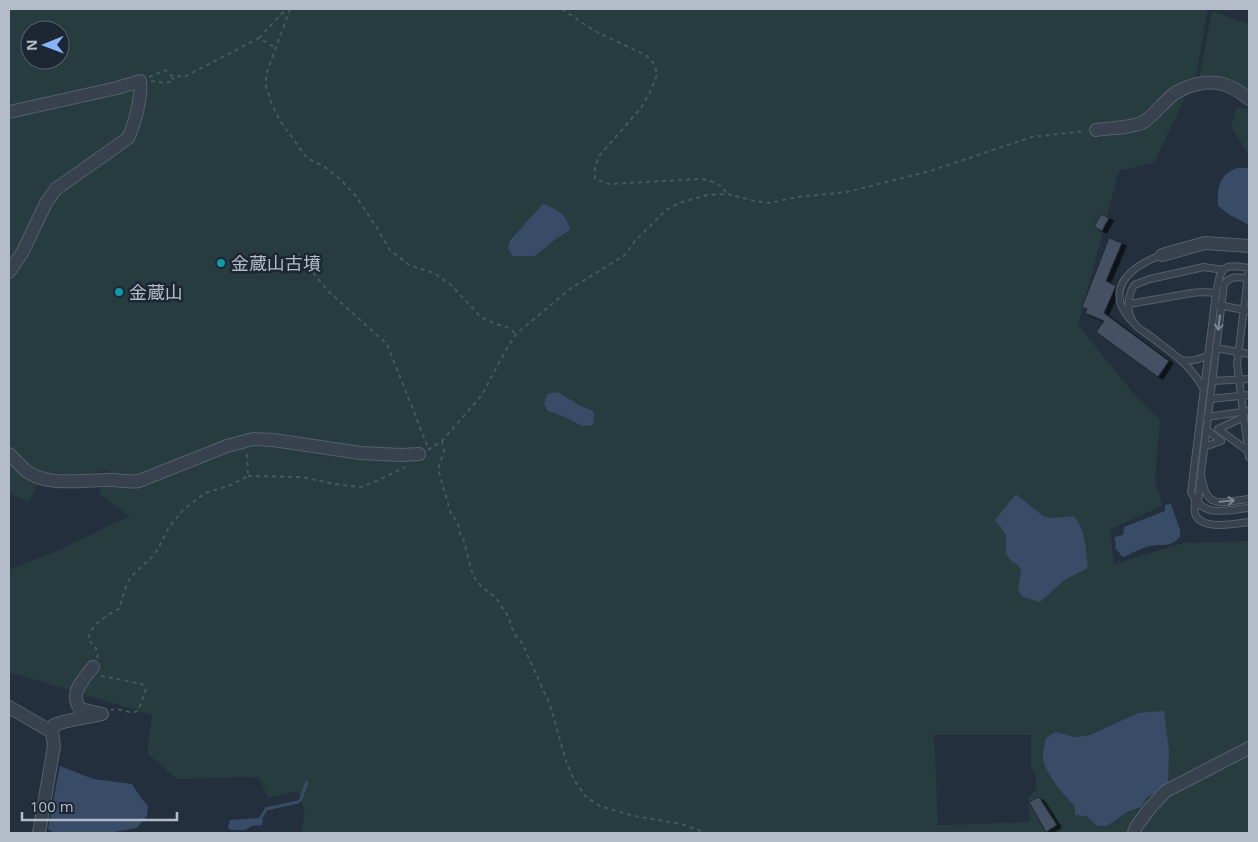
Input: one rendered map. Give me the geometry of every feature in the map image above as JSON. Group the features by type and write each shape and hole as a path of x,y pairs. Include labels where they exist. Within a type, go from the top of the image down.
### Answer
{"street":[{"path":"9,112 117,88 140,81 141,88 133,129 128,138 56,189 46,203 22,253 9,272"},
{"path":"1096,130 1139,124 1145,121 1174,94 1197,84 1222,84 1249,99"},
{"path":"1162,255 1205,244 1249,246"},
{"path":"9,454 26,471 38,477 51,480 107,479 129,482 139,481 227,446 253,439 274,440 361,453 420,453"},
{"path":"90,670 77,690 75,703 80,710 102,714"},
{"path":"9,707 52,732"},
{"path":"39,833 54,746 52,732 54,724 64,720 81,720 102,714"},
{"path":"1134,833 1136,827 1150,808 1166,791 1249,748"}],"lane":[{"path":"1162,255 1134,269 1125,279 1120,289 1120,302 1127,316 1181,359 1197,376 1203,388"},
{"path":"1249,455 1247,427 1237,364 1246,310 1249,268 1233,265 1223,270 1219,277 1216,293 1216,348 1201,474 1194,512 1197,518 1206,524 1249,522"},
{"path":"1135,324 1129,304 1130,291 1134,285 1141,281 1204,267 1223,270"},
{"path":"1249,279 1237,277 1227,280 1217,304 1207,356 1191,486 1191,492 1197,503 1213,511 1249,508"},
{"path":"1129,304 1202,292 1216,293"},
{"path":"1217,304 1246,310"},
{"path":"1216,348 1249,354"},
{"path":"1181,359 1188,361 1207,356"},
{"path":"1212,381 1249,379"},
{"path":"1210,399 1249,395"},
{"path":"1207,417 1245,413"},
{"path":"1245,413 1218,429 1249,455"},
{"path":"1204,447 1221,441 1206,428"},
{"path":"1201,474 1205,492 1208,498 1214,502 1249,500"}],"path":[{"path":"170,75 174,80 166,84 151,82 147,78 166,70 170,75 184,77 259,38 286,9"},
{"path":"290,9 266,75 266,86 280,120 307,158 325,167 342,180 360,203 390,250 409,265 434,273 451,285 481,317 509,328 516,334"},
{"path":"562,9 593,30 647,56 655,65 657,75 641,108 599,156 595,168 595,179 609,184 700,179 713,181 722,186 727,194"},
{"path":"259,38 276,48"},
{"path":"102,714 114,709 134,713 138,711 146,689 142,684 90,670 98,654 95,646 88,640 88,637 104,617 119,609 127,583 158,549 169,527 183,510 205,493 231,485 248,476 302,477 334,484 361,487 408,466 420,453 442,441 482,395 516,334 570,289 625,255 635,241 666,210 679,203 707,195 727,194 770,203 797,197 847,192 930,171 1032,137 1096,130"},
{"path":"298,254 328,291 387,344 420,453"},
{"path":"248,476 247,450 253,439"},
{"path":"442,441 444,451 438,469 452,514 458,523 463,538 473,576 482,587 495,597 508,616 514,634 522,643 550,705 566,761 574,780 586,797 600,806 634,816 682,824 706,833"}],"green space":[{"path":"9,9 1208,9 1196,75 1154,163 1119,171 1078,325 1133,393 1160,420 1155,483 1163,505 1110,530 1114,564 1184,543 1249,541 1249,833 301,833 305,814 298,791 268,798 258,777 177,779 147,753 152,715 9,672 9,570 56,551 130,516 98,494 109,470 78,475 43,472 29,503 9,493","holes":["524,226 570,230 535,256 512,256 509,247 511,239","558,392 593,411 594,415 582,426 548,411","1016,494 1043,516 1051,518 1073,516 1088,568 1063,581 1052,590 1021,572 1019,566 1010,560 1006,553 1006,535","1138,713 1163,790 1147,797 1141,807 1127,812 1107,826 1097,826 1066,798 1043,758 1046,738 1056,732 1075,737 1090,735","934,735 1031,735 1031,767 1036,776 1036,789 1028,798 1030,822 938,825"]},
{"path":"1212,11 1249,24 1249,94 1199,79"},
{"path":"1237,108 1249,109 1249,154 1231,127"}],"water":[{"path":"1237,168 1249,168 1249,225 1218,206 1220,183 1226,174"},
{"path":"543,204 561,213 570,230 535,256 512,256 508,248 510,240"},
{"path":"558,392 593,411 593,425 582,426 548,411 544,404 547,394"},
{"path":"1016,494 1043,516 1051,518 1073,516 1081,527 1085,540 1088,568 1063,581 1040,602 1023,597 1018,591 1021,572 1019,566 1010,560 1006,553 1006,535 995,520"},
{"path":"1171,504 1180,530 1180,537 1172,543 1146,547 1123,557 1115,548 1114,537 1123,535 1124,527 1165,511 1165,505"},
{"path":"1164,711 1169,751 1168,782 1163,790 1147,797 1141,807 1127,812 1107,826 1097,826 1087,816 1075,815 1075,806 1056,784 1045,765 1043,754 1046,738 1056,732 1075,737 1090,735 1138,713"},
{"path":"60,766 93,779 132,784 148,806 147,816 137,828 108,833 55,833 48,829"},
{"path":"263,819 262,825 252,826 245,830 231,830 228,828 230,820"}],"building":[{"path":"1101,214 1109,218 1102,231 1094,227"},
{"path":"1109,238 1122,243 1106,281 1116,286 1104,313 1169,361 1158,377 1096,332 1104,321 1085,313 1087,309 1082,307"},
{"path":"1039,797 1057,825 1046,832 1029,802"}],"waterway":[{"path":"259,821 266,809 298,802 301,799 307,782"}],"place":[{"name":"金蔵山古墳","path":"221,263"},
{"name":"金蔵山","path":"119,292"}]}
